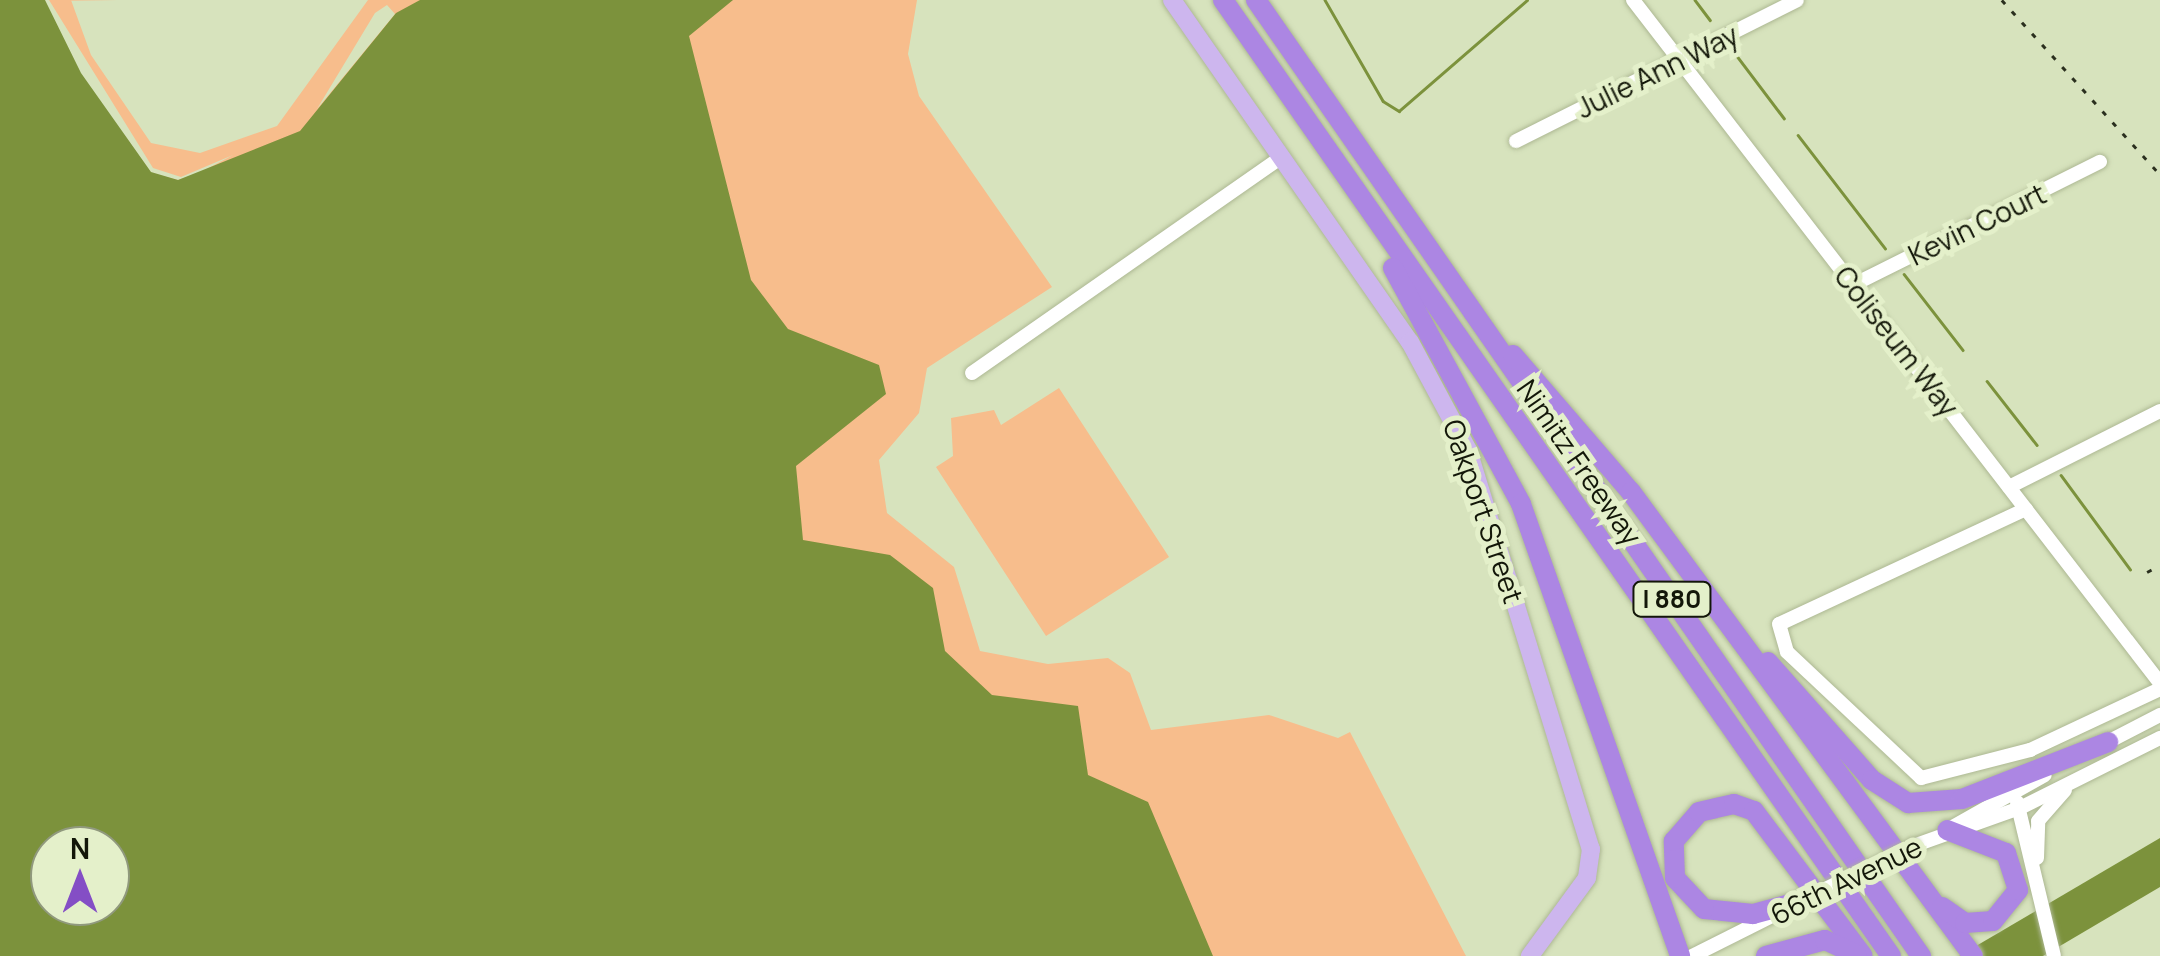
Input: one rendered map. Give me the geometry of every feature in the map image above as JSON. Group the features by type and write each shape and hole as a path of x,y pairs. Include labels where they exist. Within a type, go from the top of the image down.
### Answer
{"highway":[{"name":"Nimitz Freeway","path":"1222,0 1378,230 1892,956"},
{"name":"Nimitz Freeway","path":"1256,0 1920,955"},
{"path":"1378,230 1521,504 1680,956"},
{"path":"1499,345 1530,369 1719,612 1912,882 1973,956"},
{"path":"1719,612 1872,780 1908,804 1944,804 2108,742"},
{"path":"1801,902 1753,914 1704,909 1675,878 1674,841 1699,812 1734,804 1754,811 1860,956"},
{"path":"1912,882 1965,923 1993,921 2013,904 2018,877 2006,853 1947,830"},
{"path":"1766,956 1825,940 1860,956"}],"main road":[{"name":"Oakport Street","path":"1172,0 1282,157 1460,430 1573,783 1591,864 1530,956"}],"street":[{"name":"Coliseum Way","path":"1633,0 2160,686"},
{"name":"Julie Ann Way","path":"1516,141 1797,0"},
{"path":"972,372 1282,157"},
{"name":"Kevin Court","path":"1854,285 2100,162"},
{"path":"2009,487 2160,411"},
{"path":"2026,509 1779,624 1787,652 1901,769 1921,778 2030,750 2160,686"},
{"name":"66th Avenue","path":"1692,956 1947,830 2160,715"},
{"name":"66th Avenue","path":"1947,830 2020,808 2160,738"},
{"path":"2037,868 2038,820 2070,784"},
{"path":"2012,792 2037,868 2054,956"}],"shaded area":[{"path":"0,0 45,0 81,73 151,172 178,180 300,131 396,13 420,0 733,0 689,36 751,280 788,329 879,365 886,394 796,466 803,540 890,555 933,588 945,651 992,695 1078,706 1088,775 1148,802 1213,956 0,956"},
{"path":"49,0 71,0 91,55 151,143 200,153 277,126 368,0 917,0 908,54 919,96 1052,287 927,368 919,413 879,460 887,513 954,567 980,651 1048,664 1108,658 1130,673 1151,730 1269,715 1338,738 1350,732 1466,956 0,956 125,136 151,173 178,180 233,155 181,177 153,168","holes":["387,5 395,14 317,109 375,13"]},
{"path":"1059,388 1169,557 1046,636 936,467 953,456 951,418 994,410 1001,425"},
{"path":"2160,838 2160,887 2043,956 1959,956"}],"waterway":[{"path":"1325,0 1383,101 1399,111 1527,0"},
{"path":"1695,0 1710,20"},
{"path":"1734,52 1784,118"},
{"path":"1798,135 1885,248"},
{"path":"1904,274 1963,350"},
{"path":"1987,381 2037,445"},
{"path":"2061,475 2130,569"}],"railway":[{"path":"2002,0 2160,174"},
{"path":"2147,572 2160,565"}]}
